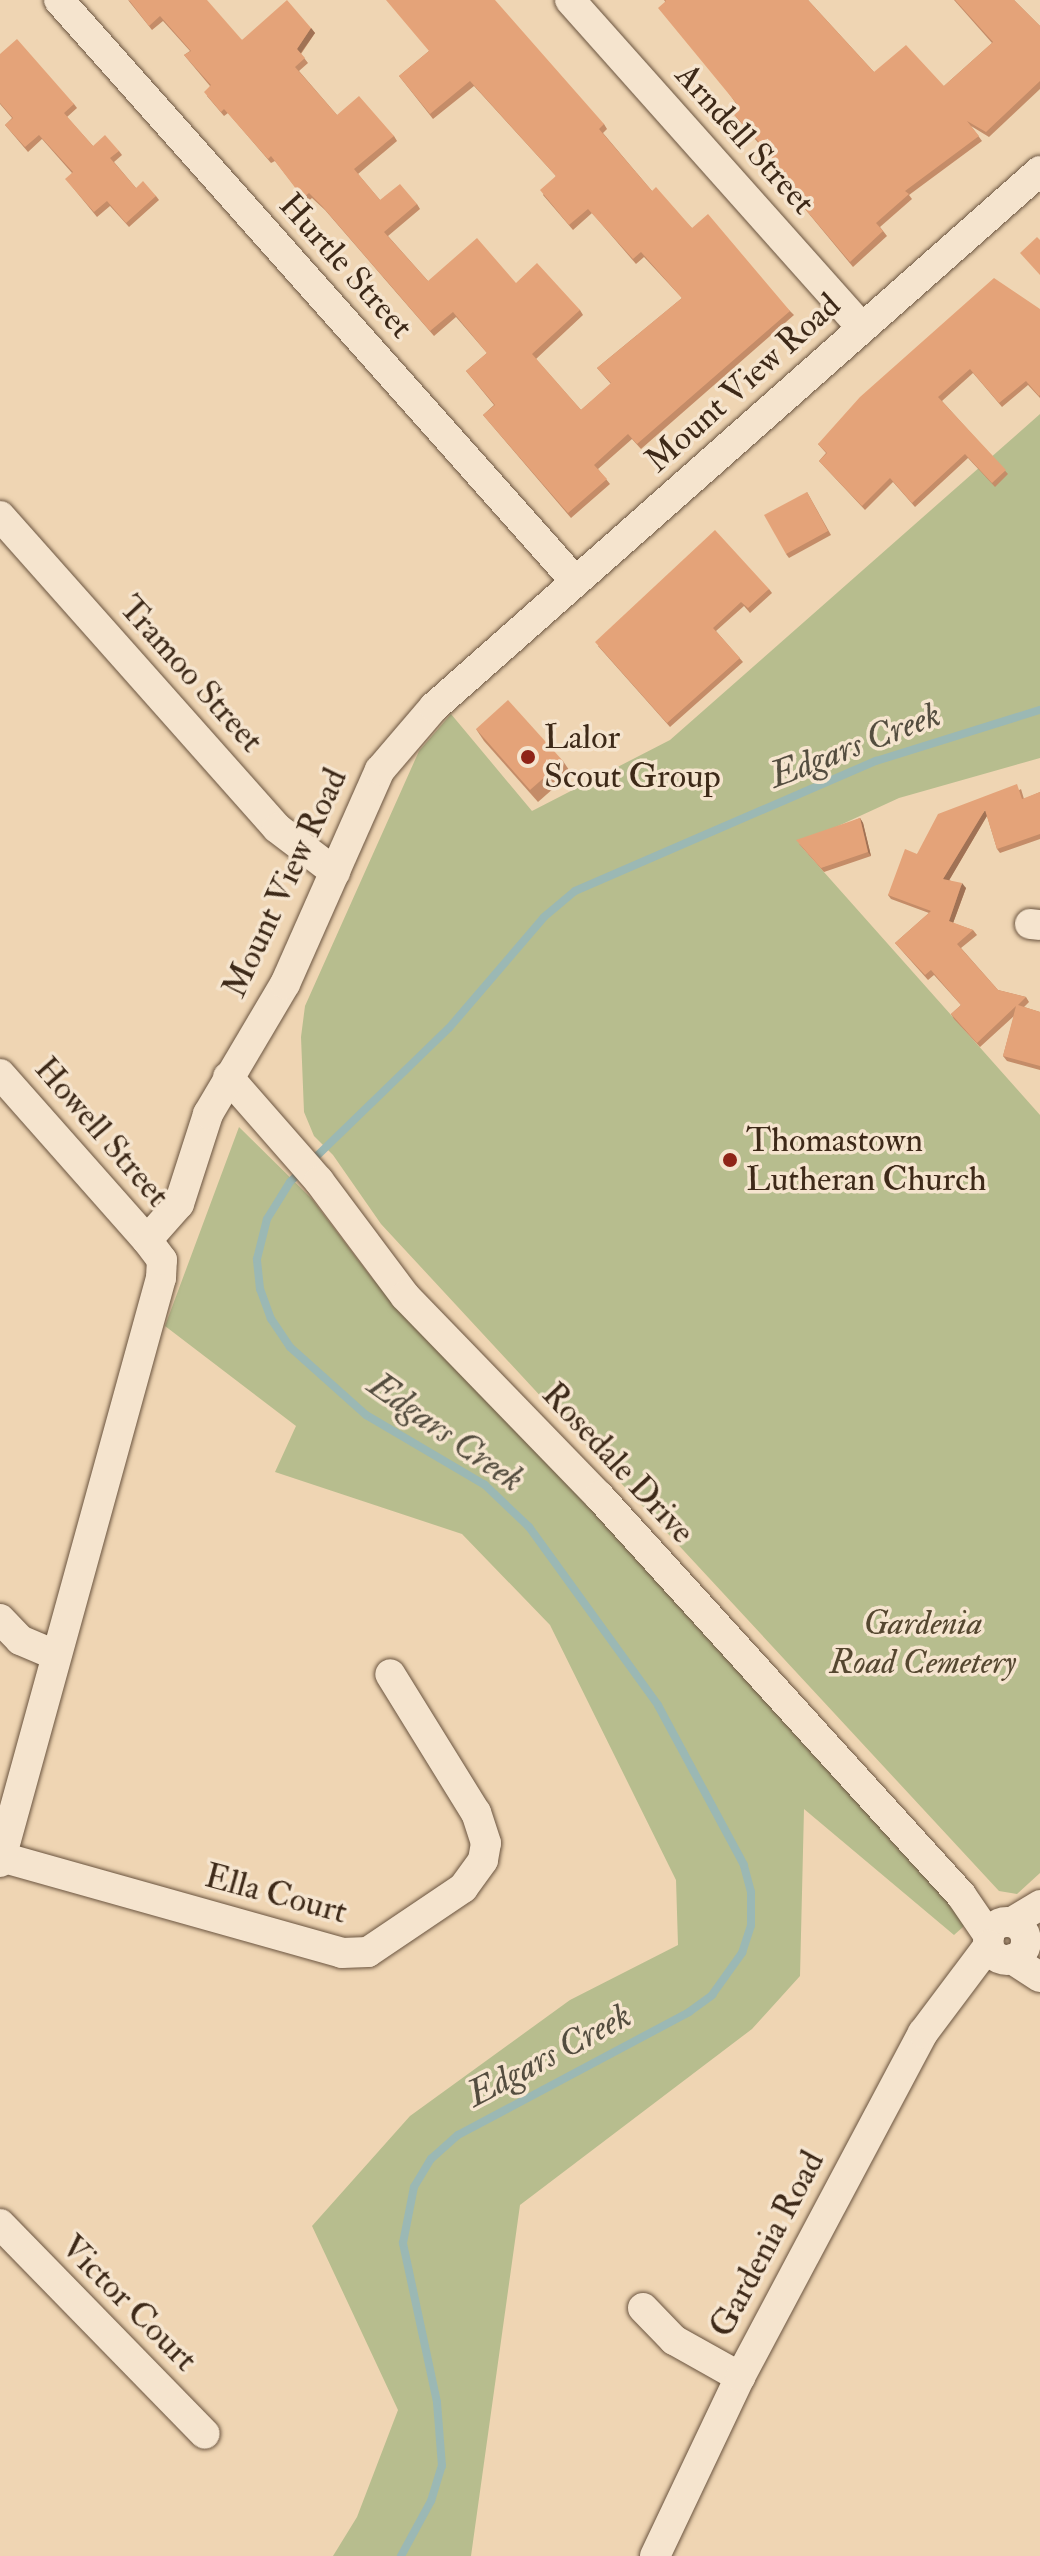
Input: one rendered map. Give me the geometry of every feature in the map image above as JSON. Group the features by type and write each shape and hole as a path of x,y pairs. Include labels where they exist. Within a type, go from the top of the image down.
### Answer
{"street":[{"name":"Hurtle Street","path":"59,0 576,582"},
{"name":"Arndell Street","path":"570,0 862,328"},
{"name":"Mount View Road","path":"147,1240 179,1204 208,1114 285,984 380,770 404,738 1040,171"},
{"name":"Tramoo Street","path":"0,516 277,828 335,872"},
{"name":"Howell Street","path":"0,1074 147,1240"},
{"name":"Rosedale Drive","path":"228,1077 319,1181 405,1296 599,1496 961,1895 1014,1941 1040,1977"},
{"path":"1,1860 161,1278 162,1260 147,1240"},
{"path":"0,1619 20,1640 56,1655"},
{"name":"Ella Court","path":"1,1860 342,1953 368,1952 463,1888 483,1860 486,1843 476,1813 390,1674"},
{"name":"Gardenia Road","path":"655,2556 740,2377 923,2033 963,1978 1014,1941 1040,1905"},
{"name":"Victor Court","path":"0,2224 205,2434"},
{"path":"643,2308 674,2340 740,2377"}],"green space":[{"name":"Gardenia Road Cemetery","path":"1040,414 1040,758 899,798 799,844 1040,1115 1040,1873 1017,1894 999,1891 381,1224 333,1155 314,1136 304,1112 301,1037 305,1006 419,751 451,714 532,811 670,740"},
{"path":"239,1127 312,1199 371,1277 533,1441 972,1919 954,1935 804,1809 800,1976 752,2029 520,2205 471,2556 333,2556 357,2517 398,2410 312,2226 410,2116 570,2000 678,1945 676,1880 550,1625 462,1534 275,1472 296,1426 165,1326"}],"building":[{"path":"129,0 207,0 242,40 287,0 311,28 297,49 305,58 295,67 337,115 359,96 394,136 354,169 380,200 400,184 417,204 384,232 428,281 477,238 516,283 537,263 580,310 532,354 581,410 611,383 597,368 682,298 641,252 633,259 588,209 569,225 540,190 556,176 470,81 430,114 399,76 429,51 386,0 495,0 604,124 599,129 652,191 656,187 692,228 708,214 790,311 637,444 628,434 594,465 607,479 568,513 483,415 495,405 466,371 487,353 453,312 430,331 322,206 309,193 303,198 271,156 268,159 224,109 221,112 204,92 211,85 184,55 191,51 160,16 149,26"},
{"path":"665,0 808,0 874,72 906,45 944,86 993,42 955,0 1014,0 1040,26 1040,81 986,132 967,121 979,136 905,191 909,194 876,223 883,231 850,262 762,158 768,152 730,110 737,104 658,8"},
{"path":"17,39 74,104 64,113 93,146 105,135 119,151 110,158 136,188 143,181 156,196 126,223 107,201 94,212 65,179 73,172 39,135 25,147 5,125 13,118 0,103 0,54"},
{"path":"1037,237 1040,240 1040,275 1020,253"},
{"path":"994,278 1040,309 1040,395 1026,381 999,403 970,369 938,397 1006,470 992,483 965,454 912,503 890,478 862,506 819,461 827,453 818,444 860,397"},
{"path":"807,492 828,531 786,554 764,515"},
{"path":"715,530 769,589 748,608 741,602 713,628 740,658 667,723 595,642"},
{"name":"Lalor Scout Group","path":"508,700 563,761 530,790 476,729"},
{"path":"1017,784 1022,799 1040,792 1040,834 997,849 985,810 943,879 962,883 949,921 973,930 957,944 998,990 1026,997 1018,1005 1040,1012 1040,1066 1003,1056 1016,1006 977,1043 951,1014 961,1005 931,970 925,975 895,943 931,911 888,895 905,849 917,854 938,814"},
{"path":"860,818 868,852 821,868 796,840"}],"waterway":[{"name":"Edgars Creek","path":"401,2556 431,2501 442,2466 437,2402 403,2243 414,2187 431,2159 458,2135 689,2012 712,1995 742,1953 751,1925 751,1892 744,1865 658,1705 529,1527 485,1485 366,1415 290,1347 271,1319 260,1289 257,1259 267,1219 290,1182 449,1028 544,917 575,891 876,761 1040,710"}],"place":[{"name":"Lalor Scout Group","path":"528,757"},
{"name":"Thomastown Lutheran Church","path":"730,1160"}]}
